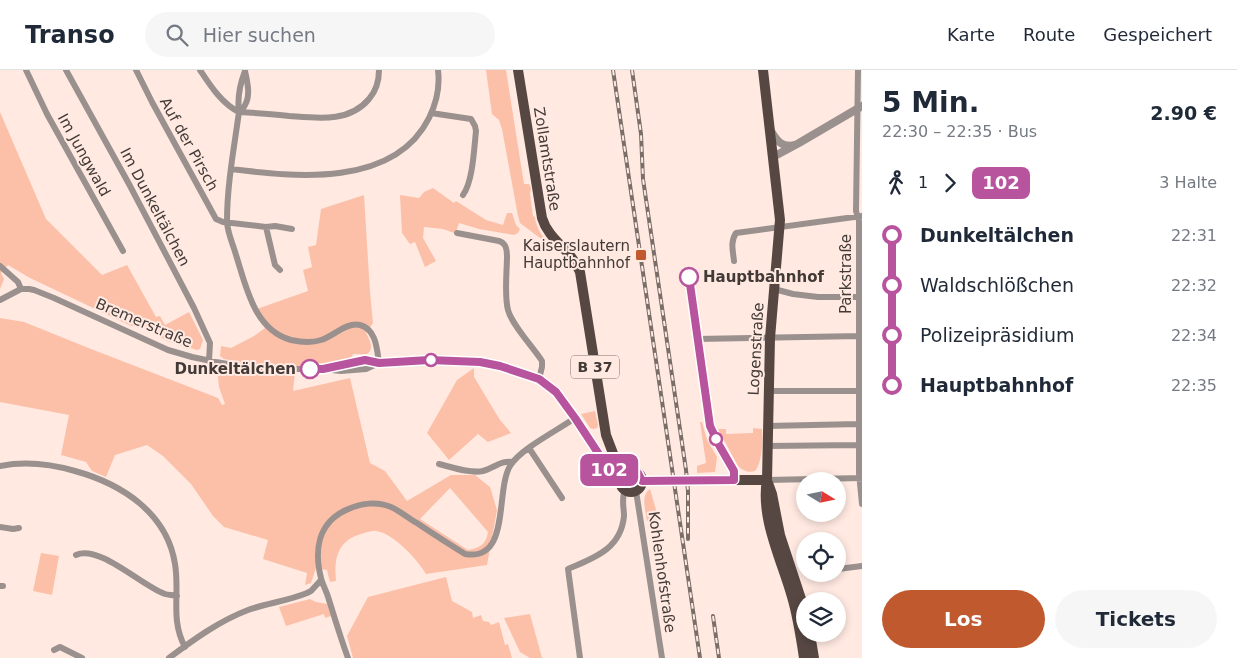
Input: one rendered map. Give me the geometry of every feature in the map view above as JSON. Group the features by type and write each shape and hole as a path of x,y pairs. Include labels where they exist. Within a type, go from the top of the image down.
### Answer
{"main road":[{"name":"Zollamtstraße","path":"518,70 542,218 548,232 573,258 580,272 606,435 623,476"},
{"name":"Logenstraße","path":"763,70 780,212 770,338 765,503"},
{"path":"630,471 636,472 640,475 642,484 631,492 625,490 622,486 623,476 630,471"},
{"path":"696,480 766,480 772,494 780,535 799,592"},
{"path":"734,480 741,485 759,490 765,503 772,533 792,597 804,658"},
{"path":"811,642 814,658"}],"street":[{"name":"Im Jungwald","path":"26,70 46,114 123,252"},
{"name":"Im Dunkeltälchen","path":"66,70 194,308 210,343 209,360"},
{"name":"Auf der Pirsch","path":"136,70 216,219 227,223"},
{"path":"200,70 226,103 239,112 320,118 343,115 357,110 372,96 379,77 379,70"},
{"path":"245,70 238,103 239,112 231,169 227,223 246,287 261,318 273,332 290,340 314,342 322,340 349,326 360,325 369,330 374,339 379,363"},
{"path":"231,169 304,176 332,174 364,167 392,156 408,146 423,129 431,113 438,88 438,70"},
{"name":"Parkstraße","path":"858,70 860,108 860,432 858,445 862,504"},
{"path":"773,157 860,108"},
{"path":"431,113 471,119 475,126 470,182 463,195"},
{"path":"770,128 781,144 789,146 799,144"},
{"path":"734,261 732,242 736,234 860,216"},
{"path":"227,223 266,227 276,226 292,229"},
{"path":"266,227 275,265 280,270"},
{"path":"457,234 499,241 507,249 507,309 512,320 542,361 539,379"},
{"path":"0,266 18,282 21,289 0,300"},
{"name":"Bremerstraße","path":"21,289 29,289 54,298 173,352 244,367 275,370 323,369 341,371 366,369 379,363 429,360 480,362 510,369 539,379 556,392 610,471 623,476"},
{"path":"690,289 710,426 734,471 734,480"},
{"path":"774,289 793,294 818,297 859,297"},
{"path":"697,339 860,336"},
{"path":"768,391 860,395"},
{"path":"348,658 321,580 318,558 318,547 322,534 330,522 341,512 353,506 380,504 402,513 465,554 476,555 483,553 492,545 498,530 505,478 513,462 523,452 575,418"},
{"path":"767,426 859,424"},
{"path":"767,446 858,445"},
{"path":"529,448 562,498"},
{"path":"439,464 479,472 506,461 513,462"},
{"path":"0,466 34,464 68,469 105,481 136,499 154,517 168,540 176,565 177,626 180,638 185,646"},
{"path":"766,480 861,478"},
{"name":"Kohlenhofstraße","path":"642,484 662,658"},
{"path":"580,658 568,569 604,552 616,539 624,519 622,495 625,490"},
{"path":"0,527 19,528"},
{"path":"76,555 83,553 101,557 164,594 176,596"},
{"path":"846,568 862,566"},
{"path":"169,658 216,626 237,615 259,606 308,594 321,580"},
{"path":"54,650 60,647 82,658"}],"shaded area":[{"path":"486,70 506,70 524,184 529,184 531,188 533,216 548,244 520,223 502,129 499,120 492,114"},
{"path":"0,112 46,219 102,275 127,265 156,317 160,316 165,325 189,312 203,340 200,349 197,350 167,341 151,331 129,325 30,278 8,265 1,273 4,279 0,289"},
{"path":"433,188 454,203 456,201 486,220 503,225 507,213 512,213 516,225 520,229 518,233 514,235 479,229 459,223 454,233 443,229 424,227 423,238 436,261 425,267 415,242 410,244 402,233 400,195 419,198 424,192"},
{"path":"364,195 373,323 366,333 371,344 369,352 367,354 353,354 351,358 327,366 257,365 224,359 220,356 221,346 231,348 265,328 254,310 308,291 303,270 312,267 308,247 316,245 321,209"},
{"path":"0,318 24,322 218,398 222,405 225,404 219,387 217,367 254,372 295,372 293,391 350,378 370,463 385,471 407,501 451,475 475,475 490,487 497,510 487,565 426,574 411,555 397,542 383,533 373,531 353,537 342,546 337,558 336,581 330,582 327,570 316,568 311,583 305,585 307,573 263,559 268,540 224,527 213,516 191,484 163,456 147,445 115,455 106,477 92,471 86,462 61,455 69,415 0,402","holes":["450,488 488,532 486,540 481,545 468,550 420,519"]},
{"path":"474,368 474,377 500,420 511,433 488,442 478,434 449,460 427,433 457,380"},
{"path":"595,411 598,425 597,428 593,429 590,428 581,414"},
{"path":"700,422 702,422 707,440 717,457 715,472 697,473 697,466 706,463"},
{"path":"753,428 762,429 762,451 755,471 748,472 738,466 718,429 726,429 726,434 753,433"},
{"path":"650,489 659,520 647,521 644,500"},
{"path":"41,553 59,556 52,595 33,591"},
{"path":"446,577 452,601 472,612 473,618 481,615 483,621 489,622 491,625 499,622 505,645 508,644 512,658 353,658 347,636 368,597"},
{"path":"310,599 327,604 331,616 325,618 324,614 286,626 279,607"},
{"path":"530,614 542,658 530,658 520,652 504,618"}],"tunnel":[{"path":"647,481 696,480"}],"railway":[{"path":"613,70 700,658"},
{"path":"632,70 641,134 643,179 686,470 688,539"},
{"path":"713,616 719,658"}],"bus line":[{"name":"102","path":"310,369 323,369 365,360 379,363 429,360 480,362 500,366 539,379 556,392 606,466 618,477 621,478 630,471 638,473 642,481 734,480 734,471 710,426 689,277"}],"place":[{"name":"Kaiserslautern Hauptbahnhof","path":"641,255"},
{"name":"Hauptbahnhof","path":"689,277"},
{"name":"Dunkeltälchen","path":"310,369"}]}
